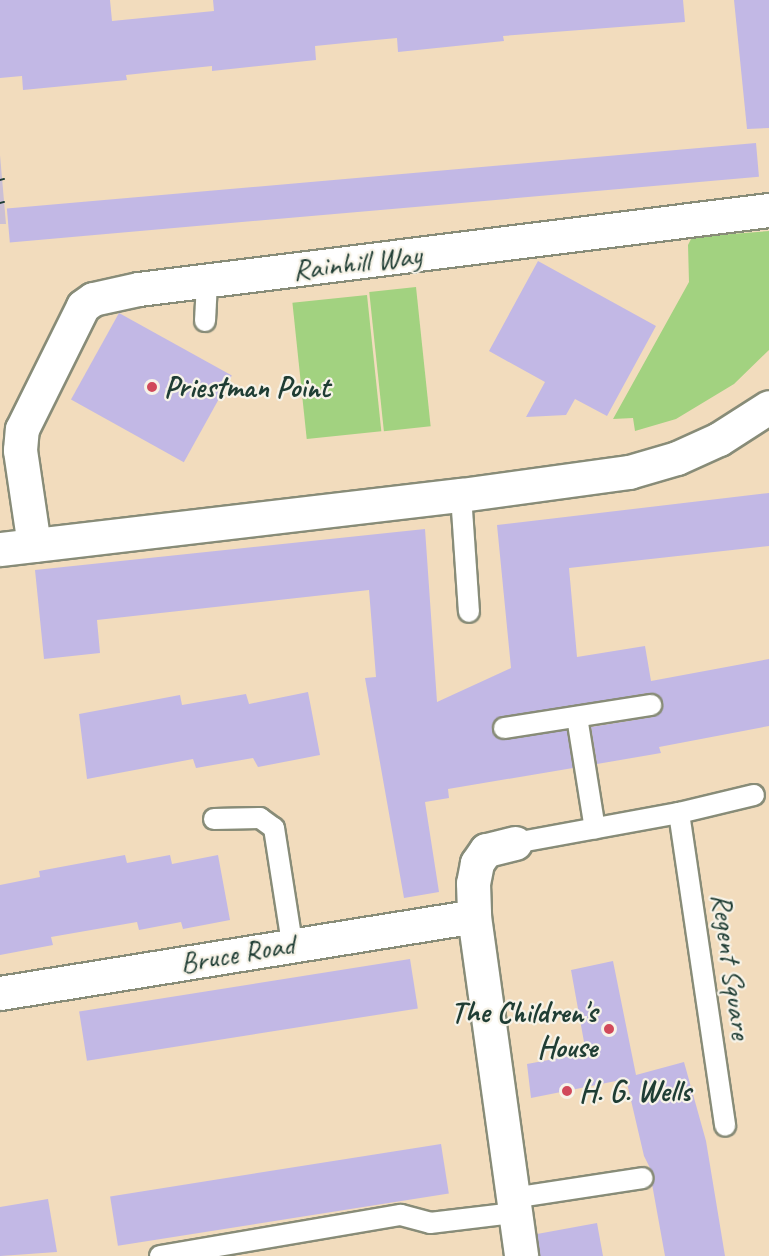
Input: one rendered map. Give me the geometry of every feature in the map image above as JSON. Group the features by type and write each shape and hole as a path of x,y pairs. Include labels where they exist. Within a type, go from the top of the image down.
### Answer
{"street":[{"name":"Rainhill Way","path":"11,423 83,306 93,299 139,290 769,210"},
{"path":"0,549 461,495 629,472 677,458 719,439 769,407"},
{"path":"11,423 20,450 34,545"},
{"path":"514,843 486,850 477,863 474,916 521,1256"},
{"name":"Bruce Road","path":"0,993 292,943 474,916"}],"lane":[{"path":"205,321 207,282"},
{"path":"461,495 469,612"},
{"path":"504,728 651,705"},
{"path":"577,717 595,829"},
{"path":"514,843 679,813 754,795"},
{"name":"Regent Square","path":"679,813 725,1126"},
{"path":"214,819 260,818 274,828 292,943"},
{"path":"160,1256 401,1215 430,1223 642,1178"}],"shaded area":[{"path":"0,155 6,224 0,224"}],"green space":[{"path":"769,231 769,350 734,384 676,419 635,431 633,418 613,419 689,282 688,245 692,237"},
{"path":"416,287 431,426 384,431 369,292"},
{"path":"367,295 381,431 307,439 292,303"}],"building":[{"path":"0,0 110,0 112,21 214,11 213,0 683,0 685,22 503,36 504,41 398,52 397,38 315,46 316,60 212,71 212,66 126,75 127,80 23,90 22,76 0,78"},
{"path":"734,0 769,0 769,128 747,129"},
{"path":"756,143 759,177 10,242 7,209"},
{"path":"538,261 656,326 607,416 575,399 566,415 526,417 545,382 489,351"},
{"name":"Priestman Point","path":"119,313 232,376 184,462 71,400"},
{"path":"769,493 769,546 569,568 577,657 645,646 651,681 769,659 769,726 659,747 661,753 597,764 591,727 653,717 662,709 660,697 649,693 497,718 492,730 500,739 567,730 573,768 448,789 449,798 425,802 439,892 404,898 365,678 376,677 369,590 97,620 100,653 44,659 35,570 425,529 437,702 511,668 497,525"},
{"path":"308,692 320,755 258,767 253,758 196,768 193,759 87,779 79,714 180,695 182,705 246,694 249,704"},
{"path":"125,855 127,863 170,855 172,864 218,855 230,920 183,929 181,922 139,930 137,922 51,937 53,945 0,955 0,885 40,877 39,871"},
{"path":"410,959 418,1008 87,1061 79,1011"},
{"path":"613,961 636,1075 684,1062 706,1141 725,1256 665,1256 652,1184 654,1176 644,1156 626,1079 531,1098 527,1064 586,1053 571,970"},
{"path":"441,1144 449,1193 118,1246 110,1196"},
{"path":"48,1199 57,1252 0,1256 0,1207"},
{"path":"597,1223 603,1256 539,1256 537,1234"}],"tram line":[{"path":"0,180 4,179"},
{"path":"0,203 4,202"}],"place":[{"name":"Priestman Point","path":"152,387"},
{"name":"The Children's House","path":"609,1029"},
{"name":"H. G. Wells","path":"567,1091"}]}
